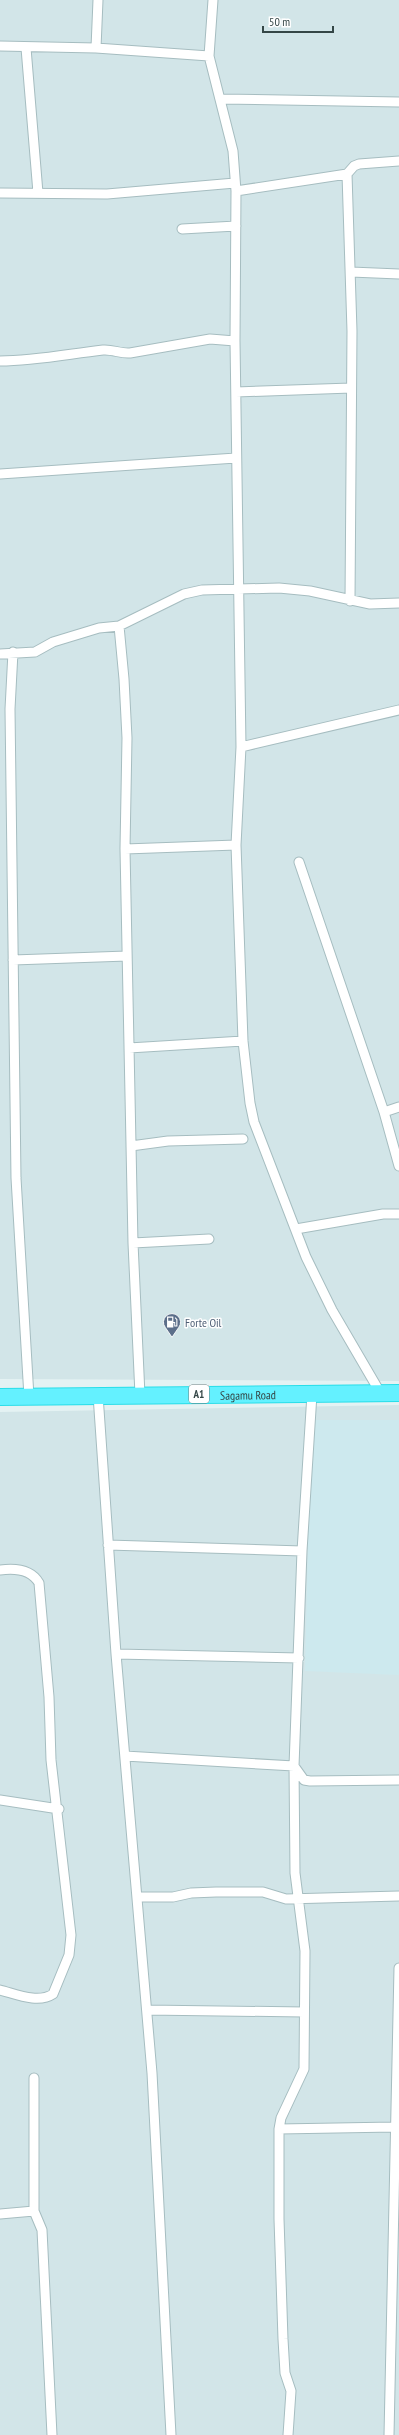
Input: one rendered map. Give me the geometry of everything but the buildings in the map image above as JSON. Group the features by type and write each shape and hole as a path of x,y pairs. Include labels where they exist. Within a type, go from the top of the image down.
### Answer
{"highway":[{"name":"Sagamu Road","path":"0,1397 98,1395 399,1394"}],"street":[{"path":"96,48 98,0"},
{"path":"212,0 209,56 222,100 233,151 235,187 236,458 240,589 241,747 236,845 243,1041 250,1103 254,1122 306,1257 332,1310 381,1394"},
{"path":"0,46 26,48 96,48 209,56"},
{"path":"26,48 38,193"},
{"path":"222,100 399,102"},
{"path":"0,193 107,194 235,187 347,174 354,166 360,164 399,161"},
{"path":"347,174 351,272 350,601"},
{"path":"182,229 236,226"},
{"path":"351,272 399,274"},
{"path":"0,361 31,360 104,350 119,354 130,353 210,339 235,341"},
{"path":"236,392 351,388"},
{"path":"0,474 236,458"},
{"path":"0,654 13,652 34,652 53,642 98,628 119,626 184,594 202,590 290,589 370,604 399,603"},
{"path":"119,626 124,679 127,738 125,849 132,1243 140,1395"},
{"path":"13,652 10,709 16,1178 29,1397"},
{"path":"241,747 399,710"},
{"path":"125,849 236,845"},
{"path":"299,862 384,1112 399,1166"},
{"path":"13,960 127,956"},
{"path":"129,1048 243,1041"},
{"path":"384,1112 399,1107"},
{"path":"131,1146 168,1142 243,1139"},
{"path":"296,1229 383,1214 399,1214"},
{"path":"132,1243 209,1239"},
{"path":"288,2435 290,2392 285,2373 283,2339 279,2219 279,2129 281,2118 304,2069 305,1951 294,1842 294,1766 302,1551 312,1394"},
{"path":"98,1395 116,1654 152,2072 171,2435"},
{"path":"108,1545 302,1551"},
{"path":"0,1570 23,1570 34,1575 39,1583 49,1698 51,1760 59,1809 70,1919 70,1955 53,1994 47,1998 28,1998 0,1990"},
{"path":"116,1654 299,1658"},
{"path":"125,1756 294,1766"},
{"path":"294,1766 304,1780 399,1780"},
{"path":"0,1800 59,1809"},
{"path":"138,1897 173,1897 191,1893 216,1892 256,1892 286,1898 399,1896"},
{"path":"389,2435 394,2127 399,1968"},
{"path":"147,2010 304,2012"},
{"path":"34,2078 34,2211 42,2230 52,2435"},
{"path":"279,2129 394,2127"},
{"path":"0,2214 34,2211"}],"shaded area":[{"path":"0,0 399,0 399,1381 0,1379"},
{"path":"399,1405 399,2435 0,2435 0,1412"},
{"path":"311,1420 399,1420 399,1675 305,1671"}],"place":[{"name":"Forte Oil","path":"172,1337"}]}
